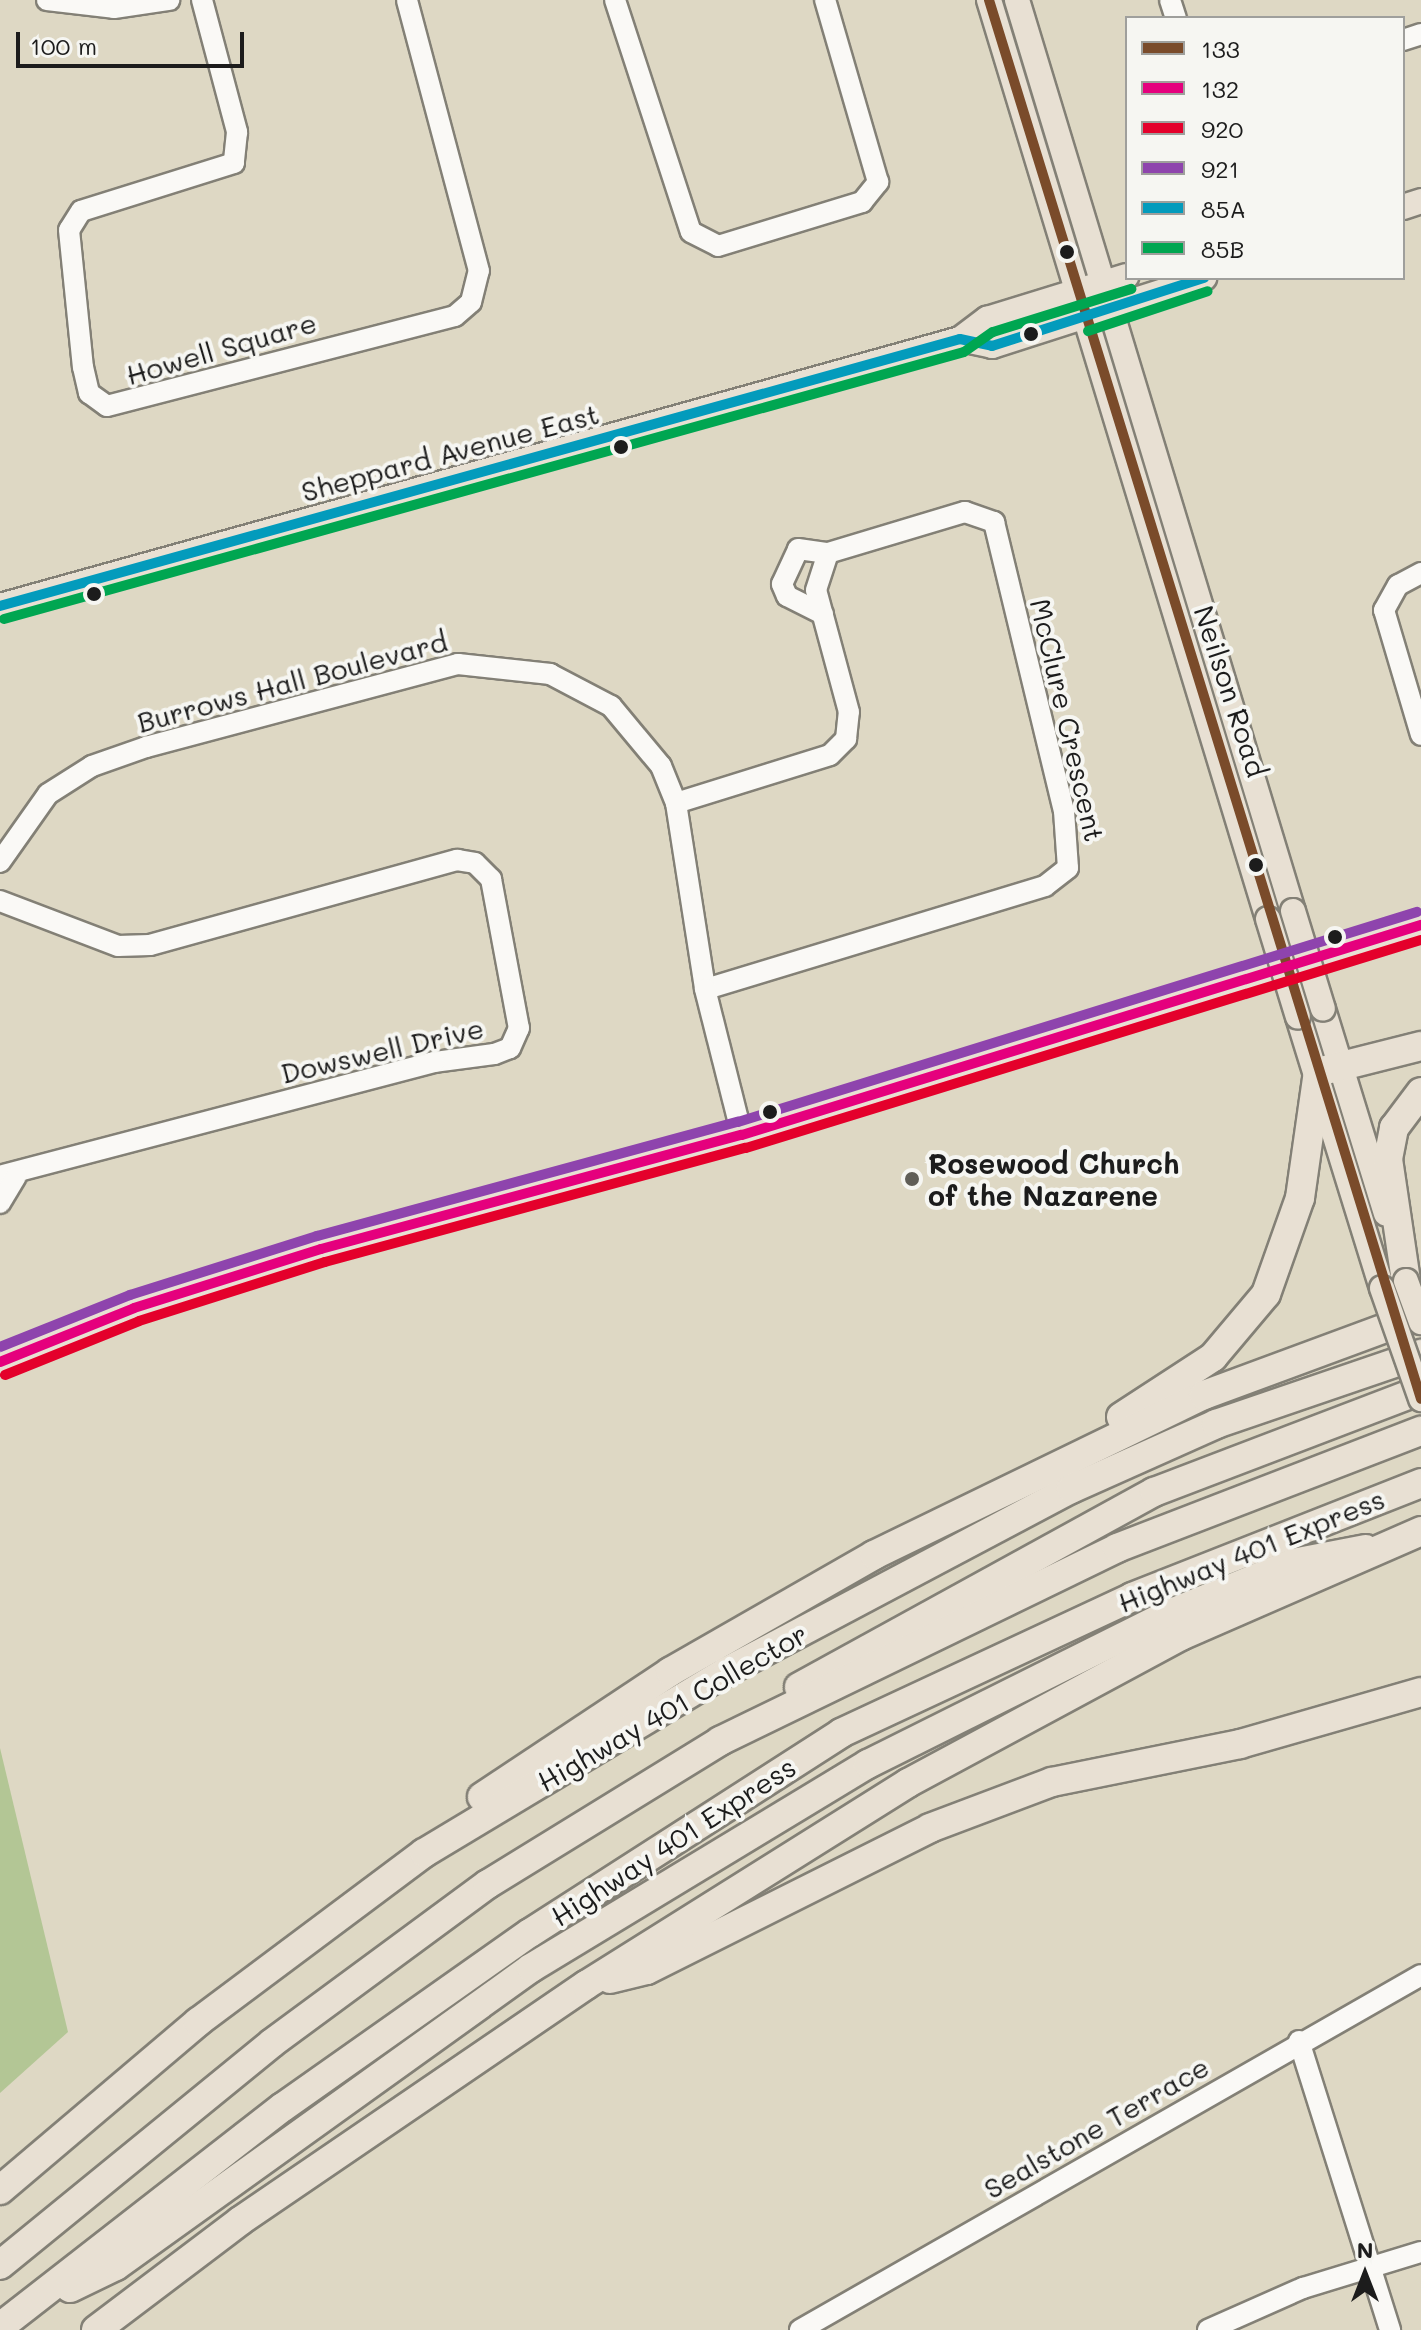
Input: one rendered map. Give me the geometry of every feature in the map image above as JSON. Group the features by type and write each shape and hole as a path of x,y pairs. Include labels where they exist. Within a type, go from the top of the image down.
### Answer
{"highway":[{"path":"874,1555 900,1529 1143,1405 1213,1357 1271,1281 1310,1152 1330,1069 1421,1046"},
{"path":"1394,1284 1388,1159 1394,1128 1421,1092"},
{"path":"424,1853 479,1799 632,1698 874,1555 1204,1395 1421,1315"},
{"name":"Highway 401 Collector","path":"0,2190 198,2022 424,1853 727,1671 1071,1489 1216,1424 1421,1354"},
{"path":"720,1741 835,1661 1154,1492 1421,1390"},
{"name":"Highway 401 Express","path":"0,2265 272,2043 488,1884 720,1741 1117,1548 1421,1431"},
{"name":"Highway 401 Express","path":"10,2320 283,2107 530,1933 841,1733 1132,1597 1421,1483"},
{"path":"96,2330 240,2221 586,1985 908,1783 1181,1636 1366,1549 1421,1531"},
{"path":"10,2320 116,2266 531,1968 868,1764 1169,1614 1293,1563 1366,1549"},
{"path":"586,1985 647,1970 930,1828 1052,1782 1240,1744 1421,1692"}],"main road":[{"name":"Neilson Road","path":"989,0 1082,319 1298,1017 1330,1069"},
{"name":"Neilson Road","path":"1017,0 1323,1009 1330,1069 1394,1284 1421,1399"},
{"name":"Sheppard Avenue East","path":"0,606 960,339 987,319 1125,277"},
{"name":"Sheppard Avenue East","path":"960,339 992,346 1198,280"},
{"path":"1148,530 1175,522"},
{"path":"0,1362 134,1308 321,1249 742,1135 1421,925"},
{"name":"Neilson Road","path":"1394,1284 1421,1322"}],"street":[{"path":"47,0 114,8 169,0"},
{"name":"Howell Square","path":"202,0 237,132 234,163 81,211 69,230 83,367 89,393 107,406 455,316 471,302 479,271 407,0"},
{"path":"615,0 691,232 718,246 862,202 878,182 825,0"},
{"name":"McClure Crescent","path":"705,989 1045,886 1071,861 994,522 965,512 828,553 798,549 782,584 787,596 823,614"},
{"path":"676,803 842,746 851,724 816,590 828,553"},
{"path":"1421,573 1398,585 1384,610 1421,735"},
{"name":"Burrows Hall Boulevard","path":"0,862 48,794 92,766 458,664 550,674 611,706 661,766 676,803 705,989 742,1135"},
{"name":"Dowswell Drive","path":"0,901 118,946 150,945 457,860 475,863 491,879 519,1028 510,1048 494,1054 434,1062 8,1176 0,1203"},
{"name":"Sealstone Terrace","path":"800,2330 1299,2041 1421,1975"},
{"path":"1299,2041 1390,2330"},
{"path":"1208,2330 1371,2267 1421,2252"}],"green space":[{"path":"0,1748 68,2032 0,2093"}],"transit line":[{"name":"133","path":"989,0 1421,1399"},
{"name":"85A","path":"0,606 960,339 992,346 1198,280"},
{"name":"85B","path":"4,619 964,352 993,332 1131,289"},
{"name":"85B","path":"1088,331 1208,291"},
{"name":"921","path":"0,1347 130,1295 317,1236 738,1122 1417,912"},
{"name":"132","path":"0,1362 134,1308 321,1249 742,1135 1421,925"},
{"name":"920","path":"5,1375 139,1321 325,1262 746,1148 1421,940"}],"place":[{"name":"Rosewood Church of the Nazarene","path":"912,1179"}]}
